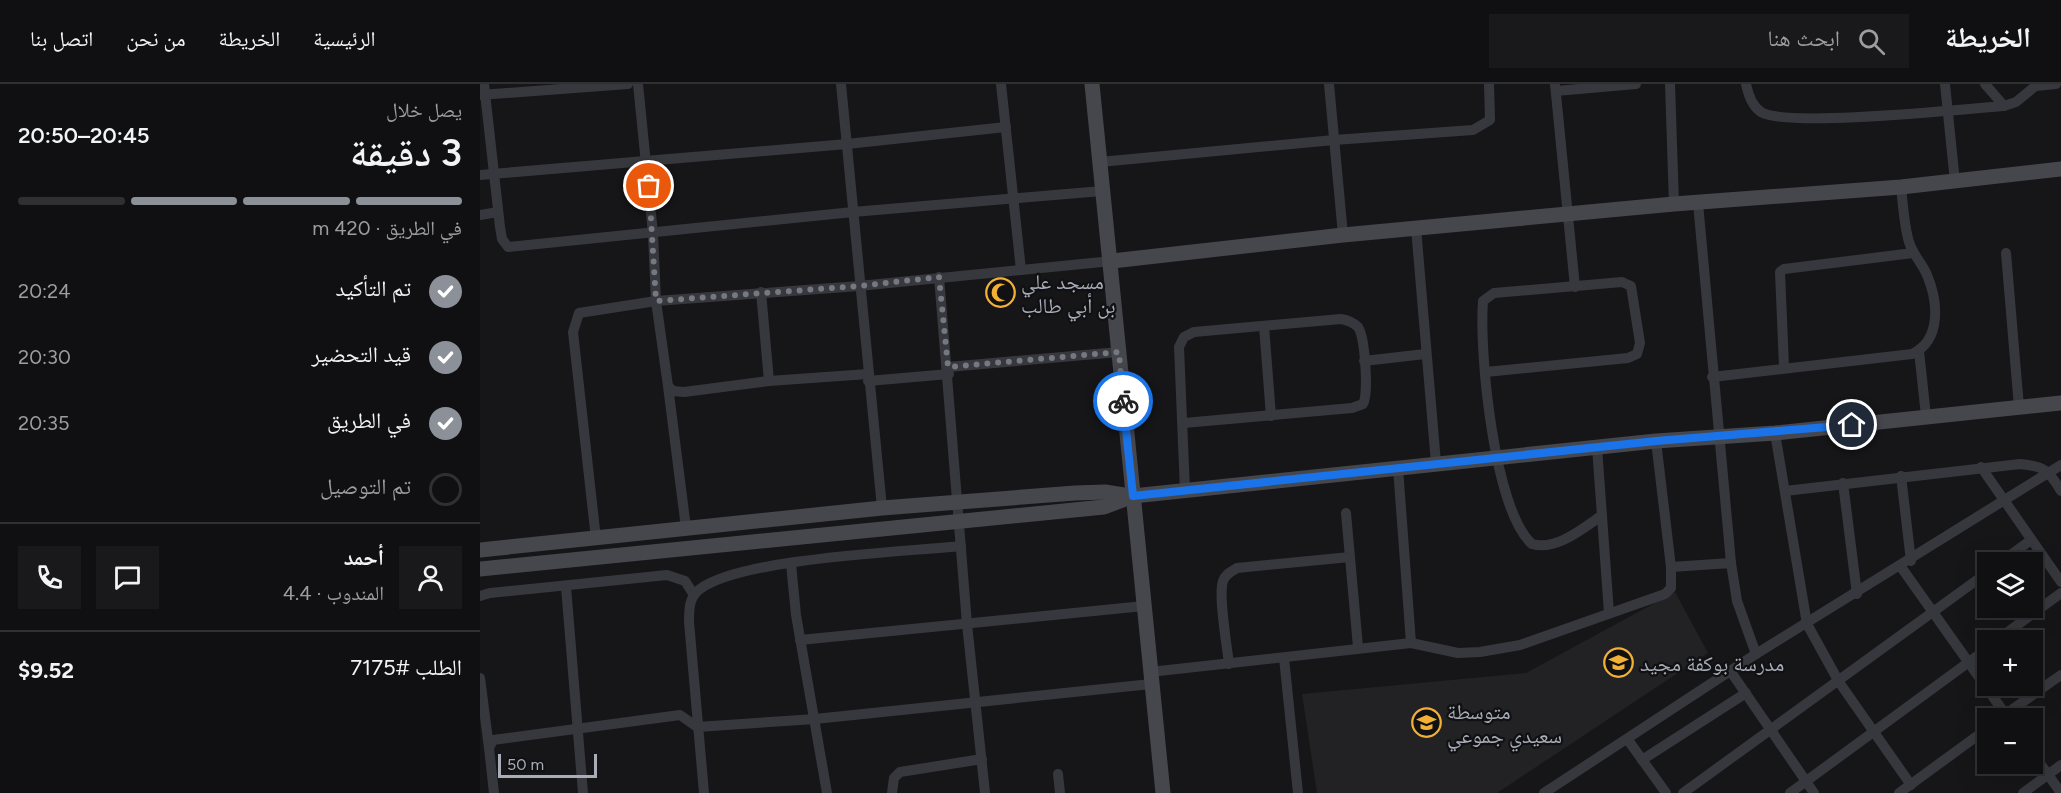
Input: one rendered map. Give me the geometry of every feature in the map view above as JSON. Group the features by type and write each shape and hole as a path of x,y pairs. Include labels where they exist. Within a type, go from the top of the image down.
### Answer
{"main road":[{"path":"1092,84 1102,191 1112,261 1163,793"},
{"path":"1112,261 1343,235 1674,204 1901,187 2061,169"},
{"path":"480,550 882,508 1075,493 1105,492 1133,496 1436,463 1656,441 1775,433 2061,403"},
{"path":"480,569 1104,507 1133,496"}],"street":[{"path":"628,84 483,91 502,239 508,246 653,234 854,212 1102,191"},
{"path":"638,84 653,234 656,301 686,528"},
{"path":"841,84 882,508"},
{"path":"1001,84 1021,270"},
{"path":"1329,84 1343,235"},
{"path":"1100,162 1479,129 1490,120 1489,84"},
{"path":"1575,287 1555,88 1636,84"},
{"path":"1670,84 1674,204"},
{"path":"1746,84 1752,102 1760,111 1773,117 1863,116 2004,106 2016,102 2037,85 2056,84"},
{"path":"1945,84 1954,182"},
{"path":"1985,84 2004,106"},
{"path":"480,175 847,144 1006,127"},
{"path":"1712,377 1912,354 1919,351 1932,336 1934,310 1927,274 1913,253 1908,240 1901,187"},
{"path":"1698,203 1712,377 1731,563 1737,601 1756,654"},
{"path":"480,215 498,212"},
{"path":"1416,228 1436,463"},
{"path":"1784,367 1778,279 1780,272 1784,269 1913,253"},
{"path":"2006,253 2019,407"},
{"path":"596,539 573,332 579,313 656,301 859,286 1112,261"},
{"path":"939,277 949,370 967,624 977,700 985,793"},
{"path":"1486,372 1628,358 1637,354 1640,343 1631,286 1622,282 1494,293 1487,297 1483,311 1486,372 1497,457 1508,503 1516,524 1532,544 1538,546 1558,543 1601,516"},
{"path":"761,292 769,381"},
{"path":"1184,423 1357,407 1363,404 1367,394 1360,331 1348,320 1194,332 1184,337 1179,347 1184,423 1185,491"},
{"path":"1264,326 1271,416"},
{"path":"1919,351 1926,416"},
{"path":"668,386 673,391 684,392 769,381 868,378 1119,352"},
{"path":"1364,361 1425,354"},
{"path":"1775,433 1807,624 1839,682 1911,785"},
{"path":"489,747 493,740 680,715 697,727 815,719 1151,678 1229,664 1358,647 1411,643 1458,653 1480,652 1520,645 1665,594 1671,588 1671,567 1656,441"},
{"path":"1597,447 1609,613"},
{"path":"1785,491 2020,464 2036,465 2050,472 2061,491"},
{"path":"1544,793 1756,654 1906,564 2061,465"},
{"path":"1981,467 2061,582"},
{"path":"1398,468 1411,643"},
{"path":"1901,476 1906,564 1932,613 1969,662 1998,708"},
{"path":"1843,483 1857,594"},
{"path":"1346,513 1358,647"},
{"path":"2015,552 2031,540"},
{"path":"704,793 689,622 689,605 694,595 719,580 791,564 961,546"},
{"path":"1229,664 1222,596 1222,582 1227,574 1237,568 1350,557"},
{"path":"1671,567 1731,563"},
{"path":"791,564 800,640 827,793"},
{"path":"480,597 490,593 667,575 685,581 694,595"},
{"path":"1683,793 1977,580"},
{"path":"566,587 583,793"},
{"path":"2011,630 2061,593"},
{"path":"800,640 1144,606"},
{"path":"1790,793 1977,656"},
{"path":"1284,658 1298,793"},
{"path":"1731,672 1814,793"},
{"path":"2016,708 2061,675"},
{"path":"480,678 494,793"},
{"path":"1642,760 1746,693"},
{"path":"1899,793 1977,736"},
{"path":"1628,740 1666,793"},
{"path":"892,793 894,778 900,772 982,759"},
{"path":"2023,793 2061,765"},
{"path":"2043,766 2061,793"},
{"path":"1058,774 1060,793"}],"shaded area":[{"name":"متوسطة سعيدي جموعي","path":"1675,592 1708,653 1497,793 1317,793 1302,694 1526,673"}],"way so far":[{"path":"649,186 656,301 859,286 939,277 948,367 1119,352 1123,401"}],"place":[{"name":"مسجد علي بن أبي طالب","path":"1000,293"},
{"name":"مدرسة بوكفة مجيد","path":"1619,663"},
{"name":"متوسطة سعيدي جموعي","path":"1426,723"}],"route":[{"path":"1123,401 1133,496 1656,441 1718,438 1852,425"}]}
